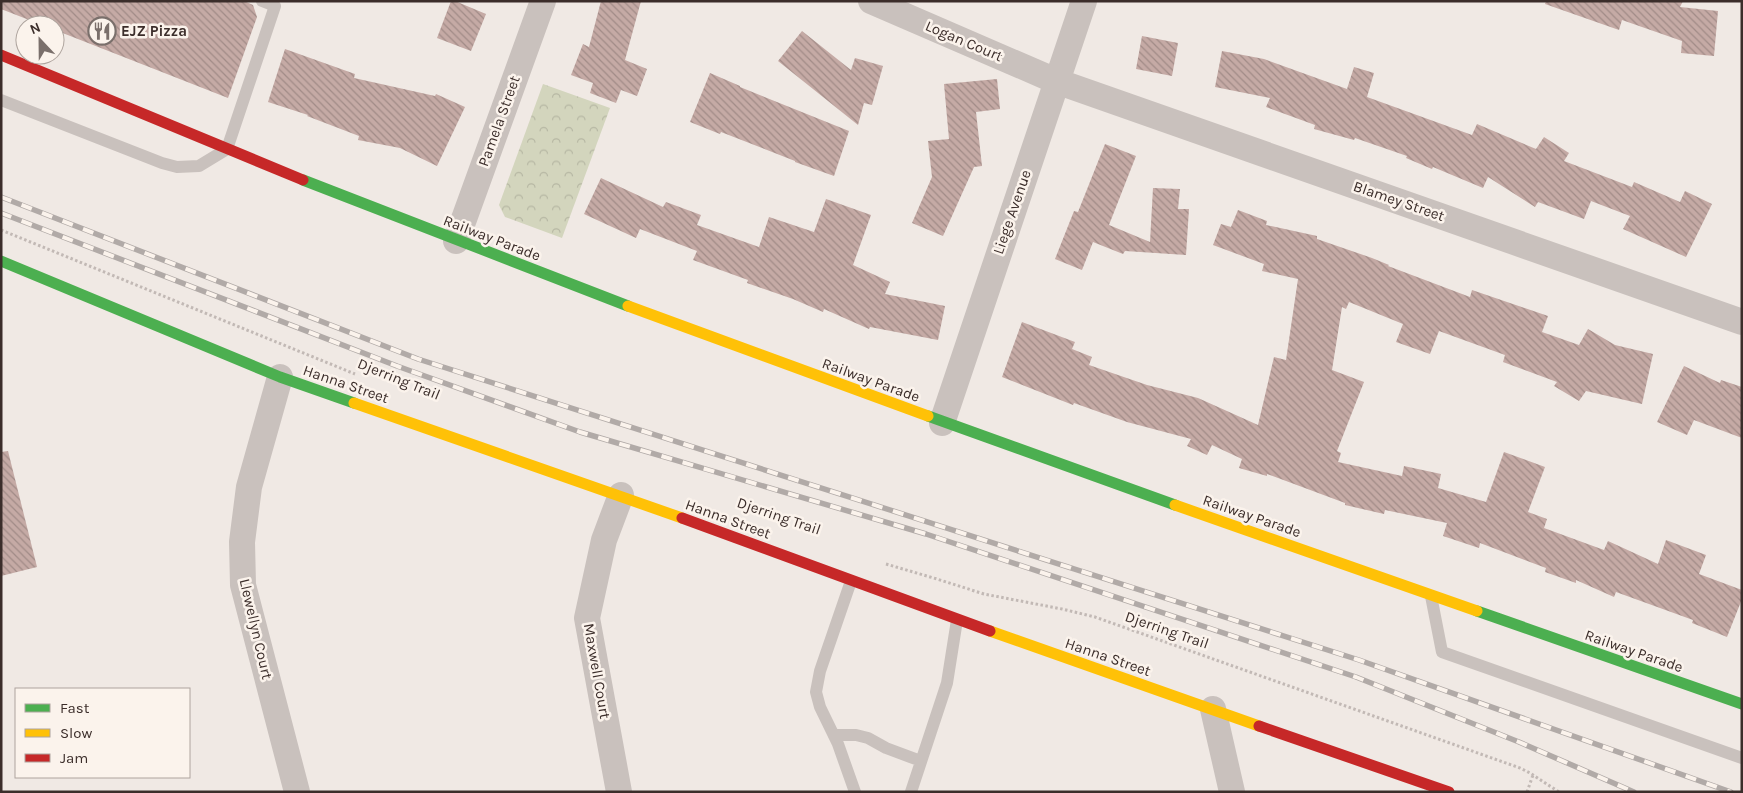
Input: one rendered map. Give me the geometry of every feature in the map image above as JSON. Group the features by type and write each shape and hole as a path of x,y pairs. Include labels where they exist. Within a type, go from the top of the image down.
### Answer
{"main road":[{"name":"Railway Parade","path":"1,55 456,241 942,422 1742,704"},
{"name":"Hanna Street","path":"1,261 280,377 621,495 957,620 1449,792"}],"street":[{"name":"Pamela Street","path":"456,241 543,1"},
{"name":"Logan Court","path":"871,1 1056,81"},
{"name":"Liege Avenue","path":"942,422 1084,1"},
{"name":"Blamey Street","path":"1056,81 1742,322"},
{"name":"Llewellyn Court","path":"280,377 248,487 242,542 243,585 297,792"},
{"name":"Maxwell Court","path":"618,792 586,618 604,540 621,495"},
{"path":"1213,709 1232,792"}],"lane":[{"path":"1,100 177,167 199,166 227,149 276,6 262,1"},
{"path":"851,580 816,688 817,699 834,734 855,792"},
{"path":"1431,595 1442,652 1742,758"},
{"path":"912,792 947,683 957,620"},
{"path":"834,734 856,735 868,738 886,748 921,762"}],"path":[{"name":"Djerring Trail","path":"1,230 356,374"},
{"name":"Djerring Trail","path":"880,563 937,578 984,594 1062,608 1095,617 1520,768 1533,774 1559,792"},
{"path":"1527,792 1533,774"}],"green space":[{"path":"543,84 610,108 562,238 505,217 499,205"}],"building":[{"path":"1,1 244,1 253,5 257,17 228,98 65,34 65,15 16,15 1,9"},
{"path":"451,1 486,14 471,51 437,38"},
{"path":"601,1 641,1 625,60 647,69 637,96 621,90 616,103 590,93 593,83 571,75 583,44 589,47"},
{"path":"1546,1 1683,1 1680,7 1718,11 1714,56 1681,53 1682,41 1622,20 1619,30 1545,4"},
{"path":"802,31 851,70 855,58 883,66 872,105 864,103 858,125 778,61"},
{"path":"1142,36 1178,43 1172,76 1136,69"},
{"path":"285,49 355,74 354,78 435,96 436,94 465,107 437,166 400,148 358,140 359,136 308,115 268,102"},
{"path":"1222,51 1264,59 1347,89 1354,67 1374,73 1367,97 1472,135 1477,124 1536,149 1544,137 1569,153 1564,161 1632,187 1634,182 1680,202 1685,191 1712,204 1686,257 1623,229 1630,216 1591,201 1584,219 1538,202 1535,207 1488,177 1483,188 1433,167 1432,169 1406,158 1407,156 1355,138 1354,140 1314,129 1315,125 1266,107 1270,98 1215,87"},
{"path":"710,73 849,131 834,176 721,132 720,134 690,122"},
{"path":"997,79 1000,109 976,112 982,166 974,167 943,236 912,223 932,177 928,141 949,139 944,84"},
{"path":"1105,144 1136,156 1109,225 1150,242 1153,188 1180,189 1178,209 1189,209 1186,255 1125,251 1123,254 1093,242 1082,270 1055,259 1074,211 1078,212"},
{"path":"601,178 663,207 666,202 701,215 697,225 759,247 769,217 814,232 826,199 871,215 853,265 890,282 885,294 945,306 938,340 870,327 869,329 824,309 823,312 747,283 748,280 693,260 697,251 640,229 636,238 584,214"},
{"path":"1238,210 1267,221 1266,225 1317,236 1317,239 1372,258 1388,266 1470,297 1472,290 1548,316 1542,332 1579,345 1588,329 1615,345 1653,354 1642,404 1586,391 1579,401 1554,386 1557,382 1503,362 1505,355 1439,331 1430,354 1396,342 1403,324 1349,302 1346,309 1342,307 1332,370 1364,382 1337,451 1341,453 1338,462 1402,476 1404,466 1441,474 1438,488 1486,502 1504,452 1545,467 1528,512 1547,519 1544,528 1604,550 1608,541 1658,564 1666,540 1706,555 1699,574 1742,590 1742,599 1727,637 1692,623 1693,620 1616,592 1614,597 1576,580 1576,583 1545,572 1546,568 1480,543 1479,548 1443,536 1447,523 1385,510 1384,514 1345,505 1345,503 1267,474 1267,476 1239,468 1242,459 1212,445 1207,455 1187,446 1191,439 1127,422 1074,403 1073,405 1002,377 1022,322 1075,342 1072,349 1092,357 1089,365 1147,385 1198,398 1258,425 1274,357 1286,360 1298,279 1262,271 1264,264 1213,245 1221,224 1231,227"},
{"path":"1684,366 1720,383 1721,380 1742,387 1742,438 1694,420 1687,435 1657,422"},
{"path":"8,451 37,567 1,576 1,452"}],"railway":[{"path":"1,197 418,359 1359,660 1731,792"},
{"path":"1,213 397,366 580,432 926,534 1356,677 1519,742 1634,792"}],"traffic: fast":[{"path":"303,180 628,306"},
{"path":"1,261 280,377 354,403"},
{"path":"928,416 1175,505"},
{"path":"1477,611 1742,704"}],"traffic: slow":[{"path":"628,306 928,416"},
{"path":"354,403 682,518"},
{"path":"1175,505 1477,611"},
{"path":"990,631 1259,726"}],"traffic: jam":[{"path":"1,55 303,180"},
{"path":"682,518 990,631"},
{"path":"1259,726 1449,792"}],"place":[{"name":"EJZ Pizza","path":"102,31"}]}
